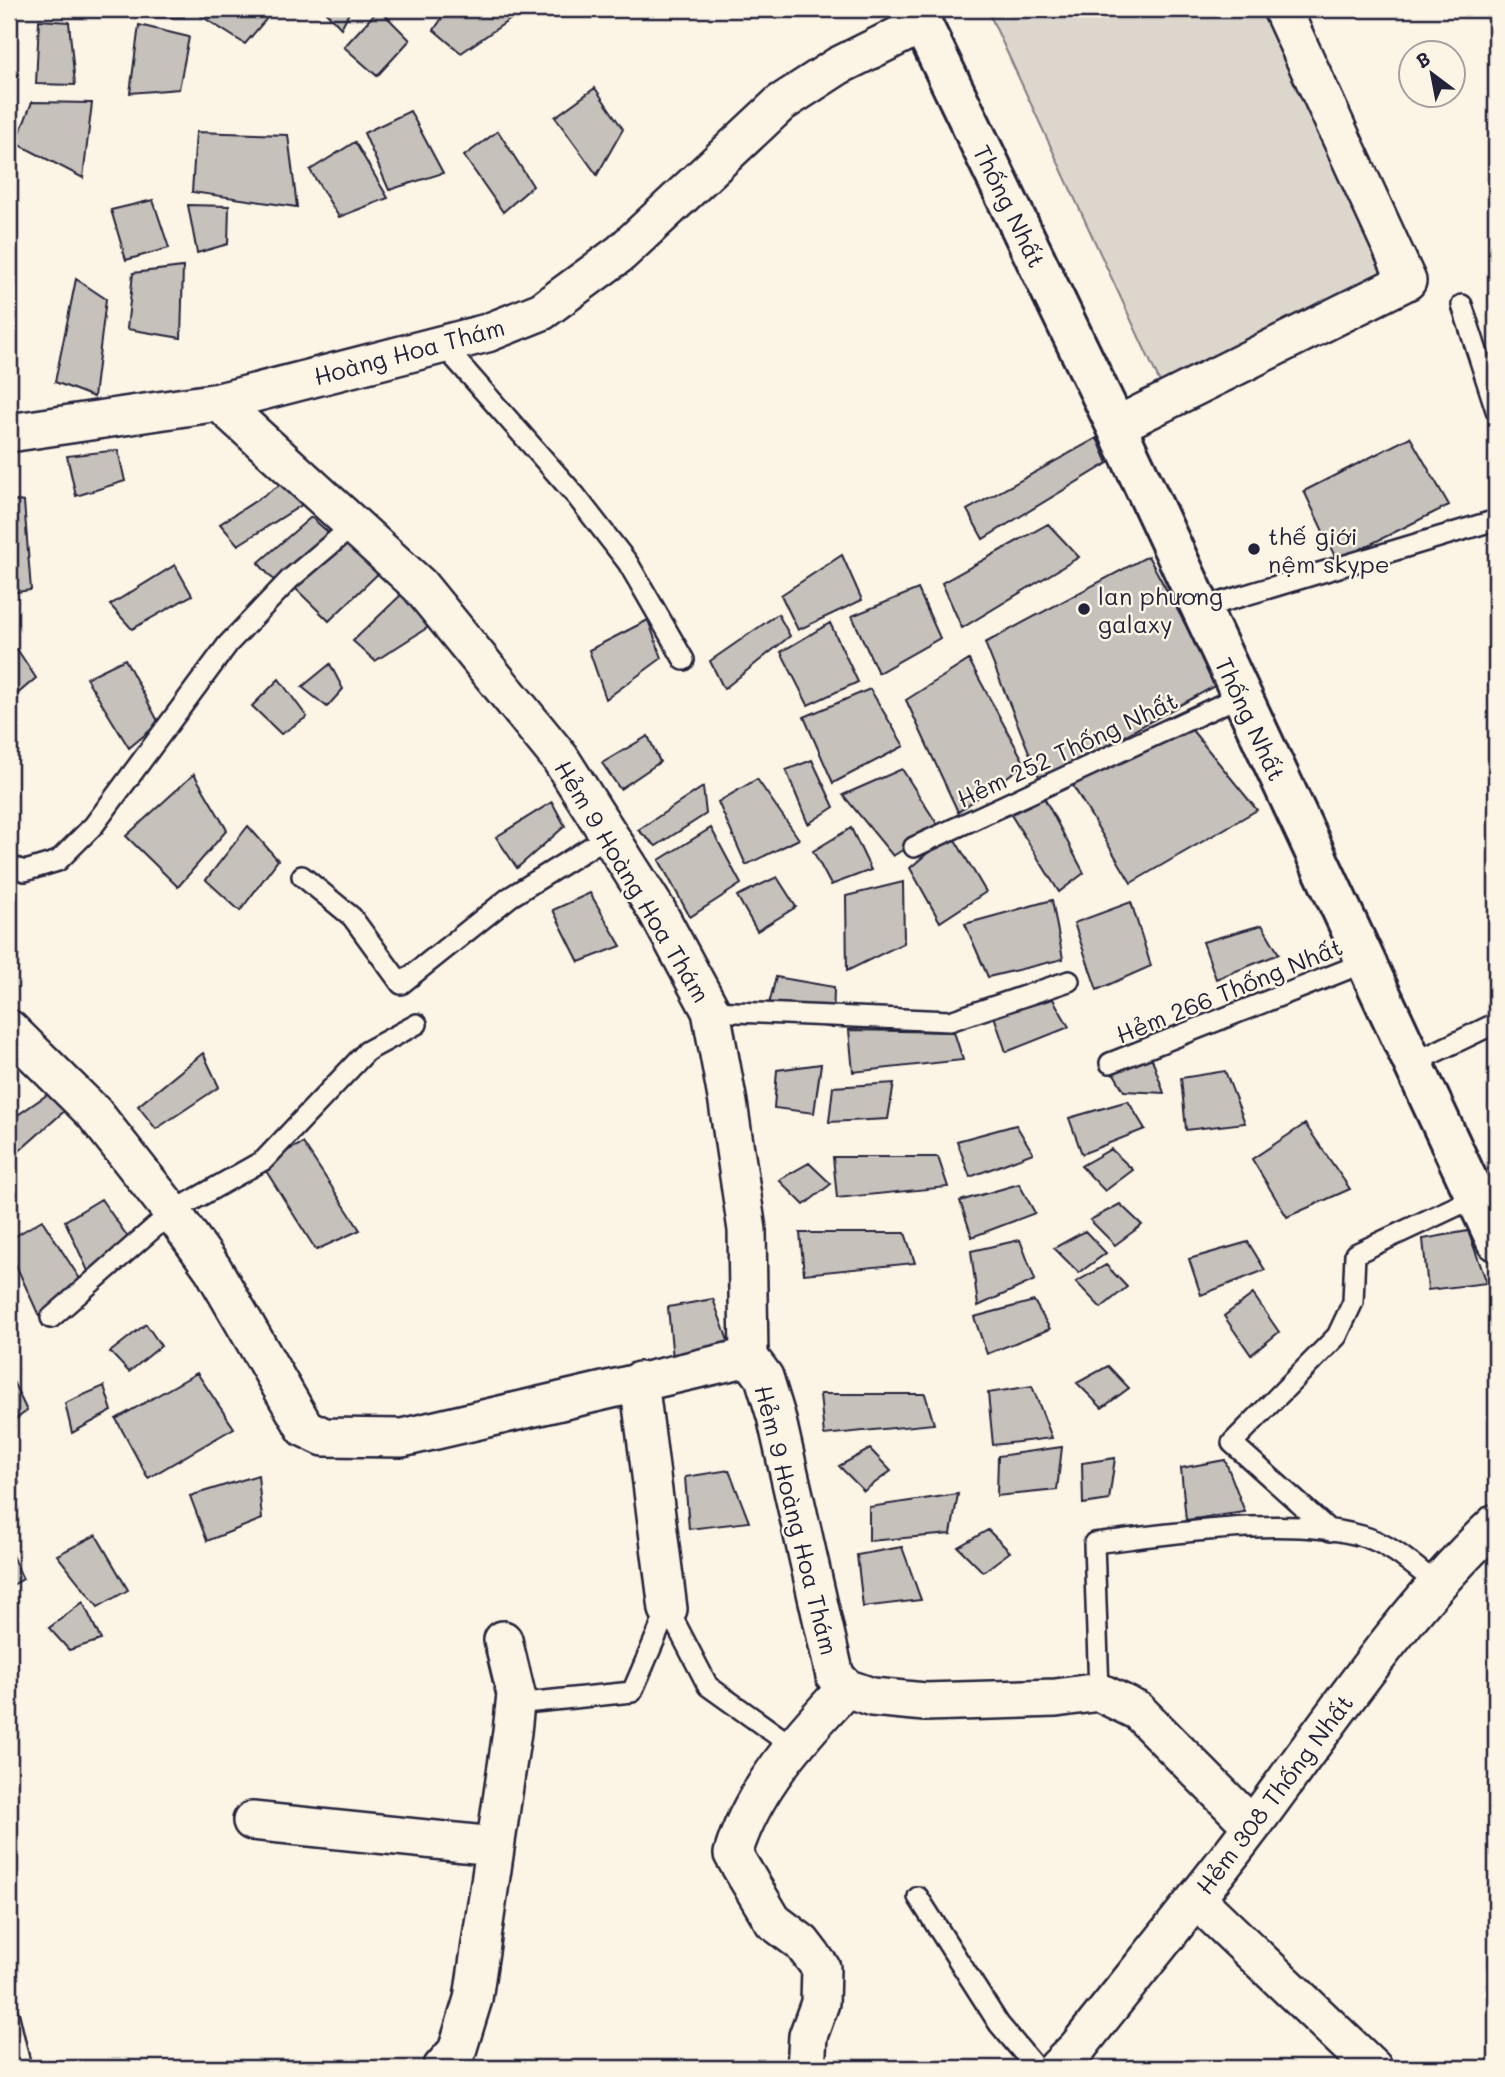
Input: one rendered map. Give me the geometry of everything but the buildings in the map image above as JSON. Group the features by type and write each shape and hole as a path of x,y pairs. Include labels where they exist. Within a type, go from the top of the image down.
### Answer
{"main road":[{"name":"Thống Nhất","path":"919,17 1116,426 1199,609 1496,1241"}],"street":[{"path":"1116,426 1407,281 1282,9"},
{"name":"Hoàng Hoa Thám","path":"9,433 219,402 443,345 542,311 621,253 781,103 919,17"},
{"name":"Hẻm 9 Hoàng Hoa Thám","path":"219,402 419,585 560,758 657,911 711,1011 729,1103 747,1230 749,1357 764,1377 776,1416 835,1676 846,1688"},
{"path":"9,1029 94,1113 172,1212 213,1269 305,1428 324,1437 402,1438 749,1357"},
{"path":"639,1381 668,1609"},
{"name":"Hẻm 308 Thống Nhất","path":"1057,2068 1078,2047 1196,1899 1375,1659 1438,1585 1496,1523"},
{"path":"442,2068 457,2051 472,1999 515,1704 516,1694 503,1640"},
{"path":"806,2068 808,2036 820,2003 821,1968 802,1944 773,1921 733,1854 739,1832 792,1746 846,1688 872,1697 925,1702 1056,1698 1099,1692 1138,1711 1252,1826"},
{"path":"252,1821 494,1846"},
{"path":"1196,1899 1373,2068"}],"lane":[{"path":"1462,305 1495,404"},
{"path":"443,345 576,496 628,563 684,660"},
{"path":"1199,609 1496,520"},
{"path":"9,866 25,871 58,861 94,825 228,644 290,579 354,524"},
{"name":"Hẻm 252 Thống Nhất","path":"914,847 1240,696"},
{"path":"302,876 352,917 401,984 510,897 610,835"},
{"name":"Hẻm 266 Thống Nhất","path":"1110,1063 1366,962"},
{"path":"711,1011 950,1021 1069,981"},
{"path":"1413,1063 1496,1023"},
{"path":"51,1318 172,1212 264,1160 367,1051 417,1024"},
{"path":"1330,1531 1232,1443 1337,1336 1353,1301 1355,1254 1476,1198"},
{"path":"1099,1692 1094,1542 1226,1528 1330,1531 1363,1536 1392,1549 1438,1585"},
{"path":"515,1704 632,1692 668,1609"},
{"path":"668,1609 708,1686 792,1746"},
{"path":"918,1897 999,2024 1036,2068"},
{"path":"9,2017 21,2068"}],"shaded area":[{"path":"987,9 1260,9 1388,282 1163,389"}],"place":[{"name":"thế giới nệm skype","path":"1254,549"},
{"name":"lan phương galaxy","path":"1084,609"}]}
